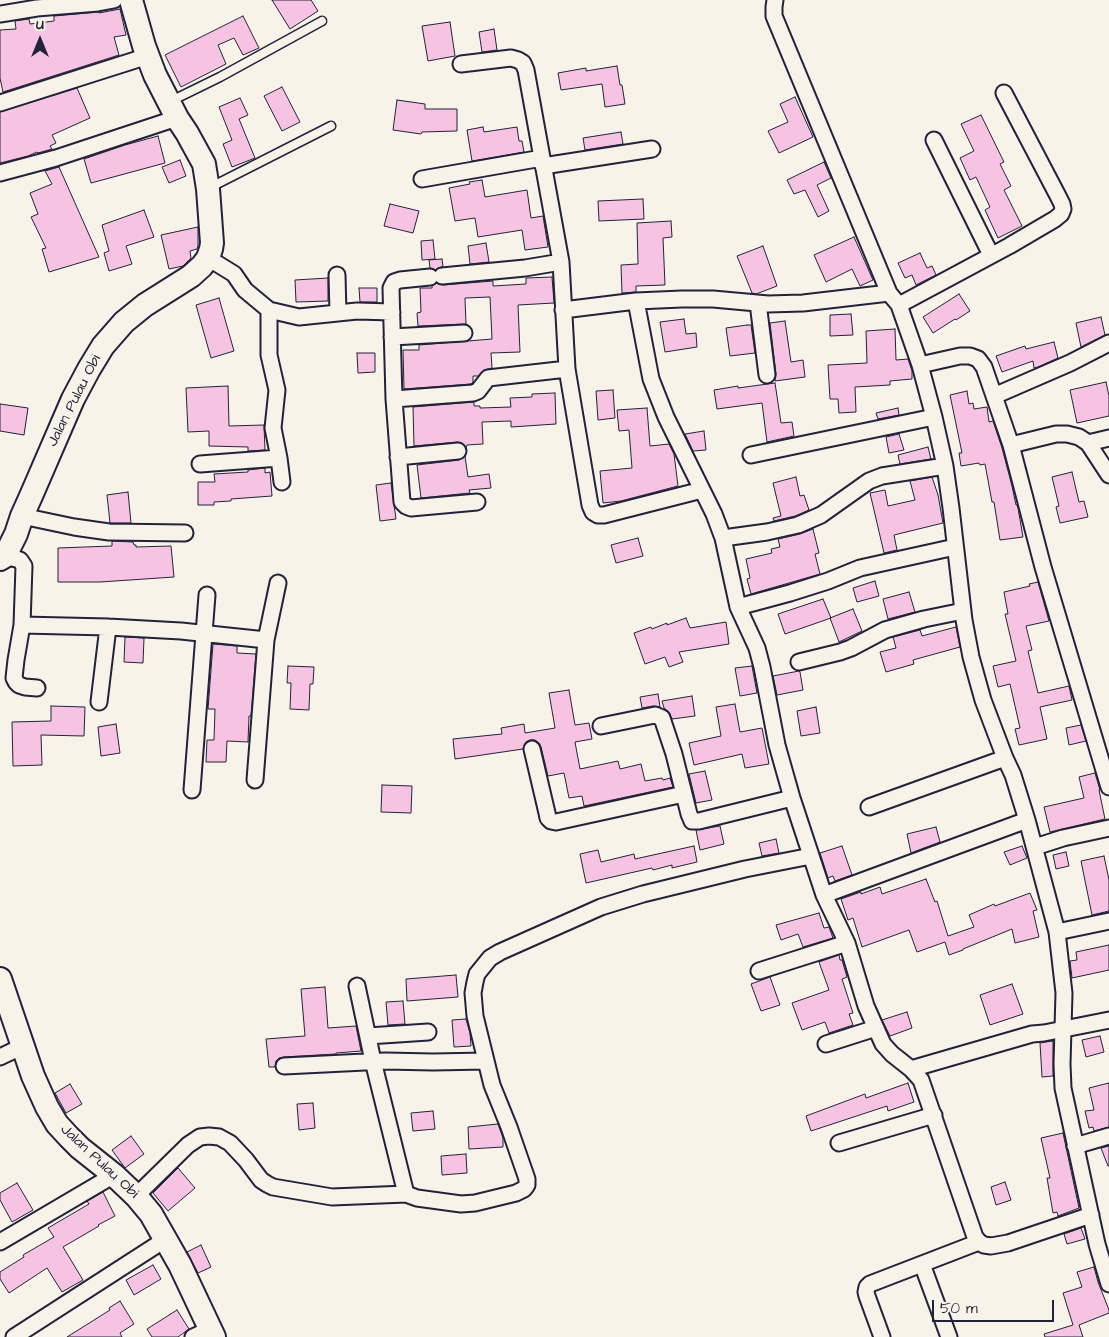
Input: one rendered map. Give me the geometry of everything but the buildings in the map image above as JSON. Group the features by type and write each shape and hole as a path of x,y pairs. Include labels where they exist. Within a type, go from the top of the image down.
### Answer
{"street":[{"path":"0,14 114,0"},
{"path":"131,0 155,75 173,110 201,156 207,174 212,243 208,258 234,274 245,290 269,310 299,317 338,312 392,312"},
{"path":"775,0 774,16 889,293 899,305 920,365 934,417 945,466 963,611 971,657 983,700 1013,775 1035,846 1057,932 1064,984 1063,1088 1090,1215 1103,1243 1109,1284"},
{"path":"0,103 148,56"},
{"path":"461,64 511,58 523,63 526,70 561,262 567,369 590,505 593,512 598,515 604,515 702,490"},
{"path":"899,305 1055,219 1063,210 1062,204 1004,93"},
{"path":"0,174 56,158 173,110"},
{"path":"934,140 991,255"},
{"path":"422,179 652,149"},
{"name":"Jalan Pulau Obi","path":"2,557 16,534 73,399 103,346 124,322 145,305 191,276 208,258"},
{"path":"477,502 411,508 402,502 394,399 391,288 394,282 525,268 561,262"},
{"path":"337,275 338,312"},
{"path":"563,310 636,301 714,299 758,303 816,302 889,293"},
{"path":"636,301 651,379 666,417 714,514 723,538 738,607 757,648 777,744 792,798 824,895 847,943 866,1006 883,1044 921,1080 975,1237 984,1245 991,1246 1008,1243 1090,1215"},
{"path":"758,303 767,375"},
{"path":"269,310 269,355 277,390 273,428 280,458 282,482"},
{"path":"392,337 464,334"},
{"path":"994,396 1070,363 1109,343"},
{"path":"920,365 960,356 970,356 978,359 984,367 1011,445 1043,567 1109,787"},
{"path":"394,399 473,392 478,391 488,378 567,369"},
{"path":"751,455 934,417"},
{"path":"1011,445 1056,434 1079,437 1088,443 1109,475"},
{"path":"1088,443 1109,438"},
{"path":"398,457 458,451"},
{"path":"200,464 280,458"},
{"path":"723,538 767,532 798,525 821,515 869,481 882,476 945,466"},
{"path":"22,516 100,531 185,533"},
{"path":"738,607 828,581 860,568 955,547"},
{"path":"2,557 20,560 24,566 22,625 14,678 19,685 37,688"},
{"path":"254,780 266,640 278,583"},
{"path":"192,790 207,595"},
{"path":"799,662 852,648 885,630 963,611"},
{"path":"22,625 181,631 266,640"},
{"path":"99,702 108,627"},
{"path":"601,726 655,715 662,718 674,754 690,819 695,822 792,798"},
{"path":"532,749 546,813 551,821 556,822 684,794"},
{"path":"869,806 1005,758"},
{"path":"824,895 1027,820"},
{"path":"1035,846 1109,828"},
{"path":"136,1196 188,1145 200,1137 209,1136 219,1137 230,1143 261,1180 273,1187 332,1197 406,1194 418,1198 461,1204 475,1203 516,1193 524,1189 527,1185 527,1179 492,1085 475,1016 473,993 477,974 490,958 601,907 643,894 746,869 810,856"},
{"path":"1057,932 1109,920"},
{"path":"759,971 847,943"},
{"name":"Jalan Pulau Obi","path":"0,979 39,1092 58,1124 80,1148 114,1175 136,1196 151,1214 180,1265 206,1334"},
{"path":"357,986 373,1061 406,1194"},
{"path":"911,1069 1032,1034 1109,1020"},
{"path":"826,1044 876,1028"},
{"path":"368,1036 428,1032"},
{"path":"0,1057 23,1046"},
{"path":"284,1066 373,1061 486,1061"},
{"path":"839,1143 934,1115"},
{"path":"1074,1146 1109,1136"},
{"path":"0,1242 114,1175"},
{"path":"14,1337 166,1239"},
{"path":"882,1337 866,1292 870,1284 979,1242"},
{"path":"922,1264 949,1337"}],"lane":[{"path":"173,110 220,77 322,22"},
{"path":"208,188 331,126"}]}
